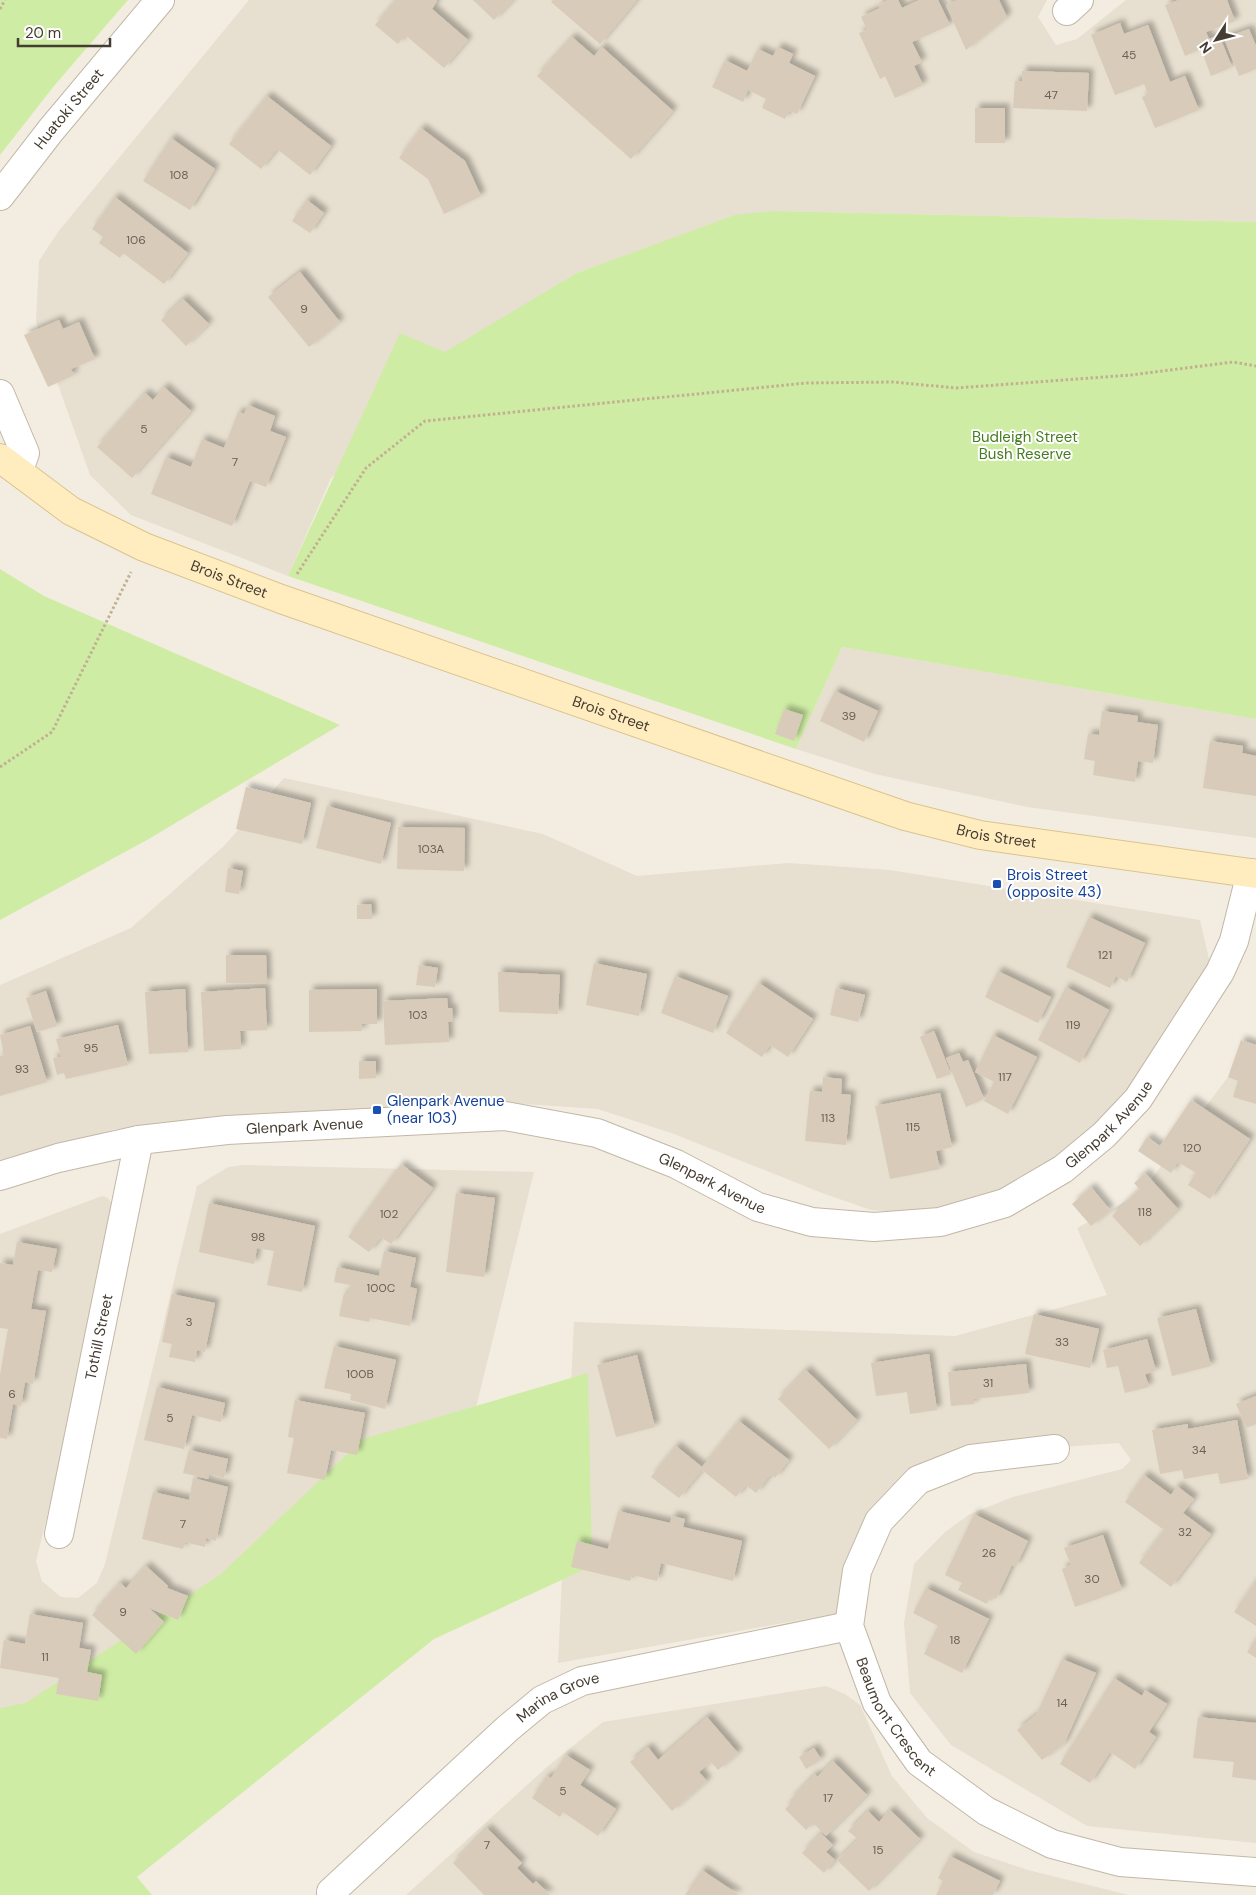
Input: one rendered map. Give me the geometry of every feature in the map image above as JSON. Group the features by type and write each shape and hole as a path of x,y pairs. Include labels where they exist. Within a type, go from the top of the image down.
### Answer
{"main road":[{"name":"Brois Street","path":"10,464 72,511 144,547 281,599 905,816 980,835 1253,873"}],"street":[{"name":"Huatoki Street","path":"0,196 51,130 160,0"},
{"path":"0,394 25,453 10,464"},
{"name":"Glenpark Avenue","path":"0,1176 58,1158 139,1140 227,1130 505,1116 597,1133 676,1164 758,1207 812,1222 874,1227 940,1222 1005,1203 1063,1170 1104,1135 1138,1099 1220,972 1234,941 1253,873"},
{"name":"Tothill Street","path":"59,1534 139,1140"},
{"name":"Beaumont Crescent","path":"1055,1449 971,1459 918,1480 879,1521 857,1571 849,1626 877,1703 920,1762 986,1811 1052,1844 1120,1862 1256,1872"},
{"name":"Marina Grove","path":"331,1892 507,1729 542,1700 582,1681 849,1626"}],"path":[{"path":"0,9 5,0"},
{"path":"281,599 366,468 425,421 806,383 893,382 956,388 1131,375 1232,362 1256,366"},
{"path":"0,768 52,732 144,547"}],"shaded area":[{"path":"249,0 1047,0 1038,17 1056,45 1077,39 1126,0 1256,0 1256,222 775,211 735,216 577,273 331,478 288,576 131,515 90,475 36,322 39,261 58,232"},
{"path":"842,647 1256,719 1256,838 1027,807 875,774 796,749"},
{"path":"284,778 543,834 637,876 788,863 890,870 1200,920 1212,972 1179,1038 1087,1139 1000,1194 931,1214 871,1210 822,1193 674,1134 598,1109 524,1104 115,1129 0,1163 0,985 131,928 224,846"},
{"path":"1256,1047 1256,1843 1087,1826 951,1745 910,1693 904,1623 914,1564 945,1532 970,1514 1013,1497 1122,1469 1131,1460 1119,1443 1006,1451 897,1492 840,1613 558,1663 574,1322 955,1336 1107,1295 1077,1228 1141,1193 1231,1073"},
{"path":"243,1165 534,1172 467,1444 0,1774 0,1234 102,1196 108,1198 121,1218 36,1561 42,1581 61,1597 78,1598 97,1583 105,1564 197,1186 228,1167"},
{"path":"826,1686 845,1694 860,1705 892,1776 927,1818 974,1852 1028,1870 1129,1895 406,1895 548,1766 603,1722"}],"green space":[{"path":"0,0 128,0 54,86 0,155"},
{"name":"Budleigh Street Bush Reserve","path":"775,211 1256,222 1256,719 842,647 796,749 288,576 400,333 445,352 577,273 735,215"},
{"path":"0,569 44,596 340,725 147,840 0,920"},
{"path":"588,1373 592,1566 434,1639 137,1877 152,1895 0,1895 0,1708 26,1703 221,1574 363,1439"}],"building":[{"path":"396,0 436,0 432,9 468,40 444,68 405,35 398,44 375,25"},
{"path":"473,0 513,0 494,20"},
{"path":"553,0 637,0 600,44 551,2"},
{"path":"888,0 898,0 902,8 919,0 938,0 950,25 912,42 922,62 914,66 923,85 895,98 885,76 880,79 859,33 867,30 861,17 880,8 878,5"},
{"path":"957,0 999,0 1007,17 966,50 946,5"},
{"path":"1179,0 1227,0 1235,21 1206,32 1209,39 1219,35 1232,67 1211,76 1201,49 1185,56 1165,5"},
{"path":"1120,23 1124,34 1148,25 1170,82 1185,76 1199,110 1155,128 1142,97 1148,94 1144,84 1115,95 1091,35"},
{"path":"1249,29 1256,46 1256,69 1239,76 1224,38"},
{"path":"572,37 594,56 602,47 673,111 631,159 537,76"},
{"path":"778,47 793,54 789,63 815,76 797,114 789,111 785,119 762,108 766,99 748,90 743,102 712,87 725,60 747,71 758,49 773,56"},
{"path":"1022,71 1089,73 1087,111 1013,108 1015,81 1022,81"},
{"path":"267,96 331,146 310,175 277,149 261,169 229,144"},
{"path":"975,108 1005,108 1005,143 975,143"},
{"path":"421,128 465,161 481,196 444,214 428,179 399,158"},
{"path":"171,138 215,169 190,210 143,181"},
{"path":"115,197 188,253 164,284 123,253 120,258 99,243 103,237 92,229"},
{"path":"307,200 324,213 310,233 292,221"},
{"path":"300,272 340,322 309,347 268,297"},
{"path":"183,299 209,324 186,346 161,320"},
{"path":"59,320 63,329 79,322 95,359 71,369 74,375 48,387 24,335"},
{"path":"164,387 191,411 132,478 97,447 145,393 153,400"},
{"path":"248,405 275,416 270,431 286,437 266,487 250,481 232,526 151,494 166,457 191,467 202,439 224,448 238,412 244,414"},
{"path":"835,691 878,711 864,742 820,721"},
{"path":"784,709 803,715 794,741 775,734"},
{"path":"1102,711 1138,716 1137,722 1158,725 1153,763 1138,761 1135,782 1093,775 1095,761 1084,759 1088,734 1099,735"},
{"path":"1210,741 1243,746 1242,753 1256,756 1256,796 1203,788"},
{"path":"246,787 311,803 302,844 236,829"},
{"path":"327,806 391,823 381,864 316,848"},
{"path":"398,827 465,828 464,871 397,869"},
{"path":"228,868 243,871 239,894 225,892"},
{"path":"371,904 372,919 357,919 357,905"},
{"path":"1089,917 1145,943 1127,982 1116,976 1110,988 1066,967"},
{"path":"226,955 266,955 267,984 226,983"},
{"path":"594,963 647,974 639,1016 586,1005"},
{"path":"419,965 438,968 435,987 416,985"},
{"path":"998,971 1051,997 1038,1023 985,997"},
{"path":"498,972 560,975 558,1014 499,1012"},
{"path":"675,976 728,996 713,1033 661,1013"},
{"path":"759,983 813,1019 788,1057 770,1045 762,1057 726,1033"},
{"path":"1066,987 1109,1010 1080,1063 1038,1040"},
{"path":"265,988 267,1030 240,1031 241,1049 204,1051 201,992"},
{"path":"836,988 865,995 858,1022 830,1015"},
{"path":"185,989 188,1052 149,1054 145,992"},
{"path":"377,989 377,1024 362,1024 362,1031 309,1032 309,990"},
{"path":"46,991 57,1026 37,1032 26,998"},
{"path":"447,998 448,1008 452,1008 453,1021 448,1022 449,1042 385,1045 383,1001"},
{"path":"118,1025 128,1065 66,1079 64,1073 57,1075 53,1058 61,1057 56,1039"},
{"path":"30,1026 47,1082 0,1096 0,1056 4,1055 0,1035"},
{"path":"934,1031 951,1074 937,1079 920,1037"},
{"path":"993,1035 1037,1057 1008,1114 984,1101 994,1082 975,1072"},
{"path":"1241,1040 1256,1045 1256,1104 1233,1097 1238,1081 1228,1077"},
{"path":"959,1053 963,1062 968,1060 984,1099 966,1107 946,1058"},
{"path":"359,1061 376,1061 376,1078 359,1079"},
{"path":"823,1077 842,1079 841,1094 851,1095 846,1145 805,1141 810,1091 822,1092"},
{"path":"940,1093 952,1147 936,1151 940,1169 890,1179 875,1106"},
{"path":"1191,1100 1250,1139 1210,1199 1188,1185 1196,1173 1178,1162 1171,1173 1138,1151 1147,1137 1160,1146"},
{"path":"401,1164 433,1188 391,1244 381,1237 369,1252 348,1237"},
{"path":"1145,1173 1178,1209 1140,1246 1112,1216 1139,1189 1134,1183"},
{"path":"1091,1187 1110,1210 1091,1226 1072,1204"},
{"path":"456,1193 495,1198 484,1277 446,1272"},
{"path":"209,1203 315,1226 302,1292 267,1285 274,1251 257,1248 254,1264 199,1252"},
{"path":"17,1242 57,1249 52,1272 38,1270 31,1309 46,1311 33,1384 25,1382 21,1406 13,1404 7,1439 0,1438 0,1375 8,1329 0,1328 0,1263 13,1265"},
{"path":"384,1251 416,1258 410,1287 417,1289 410,1326 370,1318 369,1322 339,1316 344,1293 348,1294 350,1285 334,1282 337,1267 379,1276"},
{"path":"172,1294 215,1303 205,1352 197,1350 195,1362 169,1357 172,1344 162,1342"},
{"path":"1196,1309 1211,1366 1172,1376 1157,1318"},
{"path":"1034,1314 1099,1329 1090,1368 1025,1354"},
{"path":"1147,1339 1156,1371 1145,1374 1149,1387 1125,1393 1118,1366 1107,1368 1103,1350"},
{"path":"334,1346 396,1360 385,1409 350,1400 351,1394 324,1388"},
{"path":"929,1354 937,1410 910,1414 907,1392 876,1396 871,1363"},
{"path":"637,1355 655,1427 616,1437 597,1365"},
{"path":"1026,1364 1029,1393 974,1399 974,1404 951,1406 948,1372"},
{"path":"806,1370 857,1420 829,1449 778,1399"},
{"path":"157,1387 225,1403 221,1422 192,1415 184,1449 144,1440"},
{"path":"1256,1396 1256,1424 1246,1428 1236,1404"},
{"path":"295,1400 365,1413 357,1455 331,1450 325,1480 287,1473 294,1438 288,1437"},
{"path":"1237,1420 1248,1479 1220,1484 1218,1473 1184,1479 1182,1470 1160,1474 1152,1430 1188,1424 1188,1429"},
{"path":"739,1421 789,1460 775,1478 771,1474 756,1493 746,1485 736,1497 702,1470 679,1498 651,1477 676,1446 702,1467"},
{"path":"189,1450 228,1459 224,1478 209,1474 208,1479 183,1473"},
{"path":"1144,1475 1171,1495 1177,1486 1194,1499 1183,1513 1211,1534 1171,1587 1139,1563 1164,1530 1125,1502"},
{"path":"193,1478 228,1487 216,1541 206,1538 205,1547 185,1542 183,1549 142,1539 153,1492 189,1500"},
{"path":"618,1511 670,1523 672,1516 685,1519 683,1527 742,1541 733,1581 661,1563 657,1581 632,1575 630,1581 571,1567 577,1541 608,1549"},
{"path":"974,1514 1028,1541 1016,1566 1012,1565 996,1599 990,1597 987,1604 958,1590 962,1583 945,1575"},
{"path":"1103,1535 1122,1590 1075,1607 1062,1569 1071,1565 1064,1548"},
{"path":"146,1566 168,1586 167,1588 188,1596 178,1620 149,1608 164,1622 136,1654 92,1615 120,1583 126,1588"},
{"path":"1256,1580 1256,1626 1234,1612"},
{"path":"926,1588 989,1619 962,1673 924,1654 938,1626 913,1613"},
{"path":"30,1614 83,1623 79,1648 91,1650 87,1672 102,1675 98,1701 56,1694 59,1678 0,1668 4,1640 25,1644"},
{"path":"1256,1639 1256,1658 1247,1652"},
{"path":"1062,1659 1096,1673 1064,1744 1042,1760 1017,1730 1036,1715"},
{"path":"1114,1678 1142,1696 1145,1690 1167,1704 1149,1732 1156,1737 1135,1769 1110,1752 1090,1783 1060,1764"},
{"path":"707,1717 738,1753 718,1770 711,1762 699,1772 707,1781 672,1811 630,1762 648,1747 658,1760"},
{"path":"1198,1717 1256,1723 1256,1780 1232,1777 1234,1762 1193,1758"},
{"path":"814,1748 821,1759 806,1769 799,1757"},
{"path":"566,1755 590,1770 580,1785 616,1809 598,1836 563,1812 560,1817 532,1798 547,1776 551,1778"},
{"path":"833,1761 867,1795 826,1836 813,1823 806,1830 785,1809 792,1802 790,1800 815,1774 817,1777"},
{"path":"890,1810 920,1839 869,1891 837,1860 858,1839 848,1831 868,1811 879,1822"},
{"path":"487,1828 522,1863 517,1868 533,1884 536,1881 550,1895 484,1895 453,1863"},
{"path":"821,1833 833,1845 826,1852 835,1860 824,1873 802,1853"},
{"path":"950,1856 1000,1881 993,1895 936,1895 943,1881 938,1878"},
{"path":"702,1870 739,1895 685,1895"}],"place":[{"name":"Brois Street (opposite 43)","path":"997,884"},
{"name":"Glenpark Avenue (near 103)","path":"377,1110"}]}
